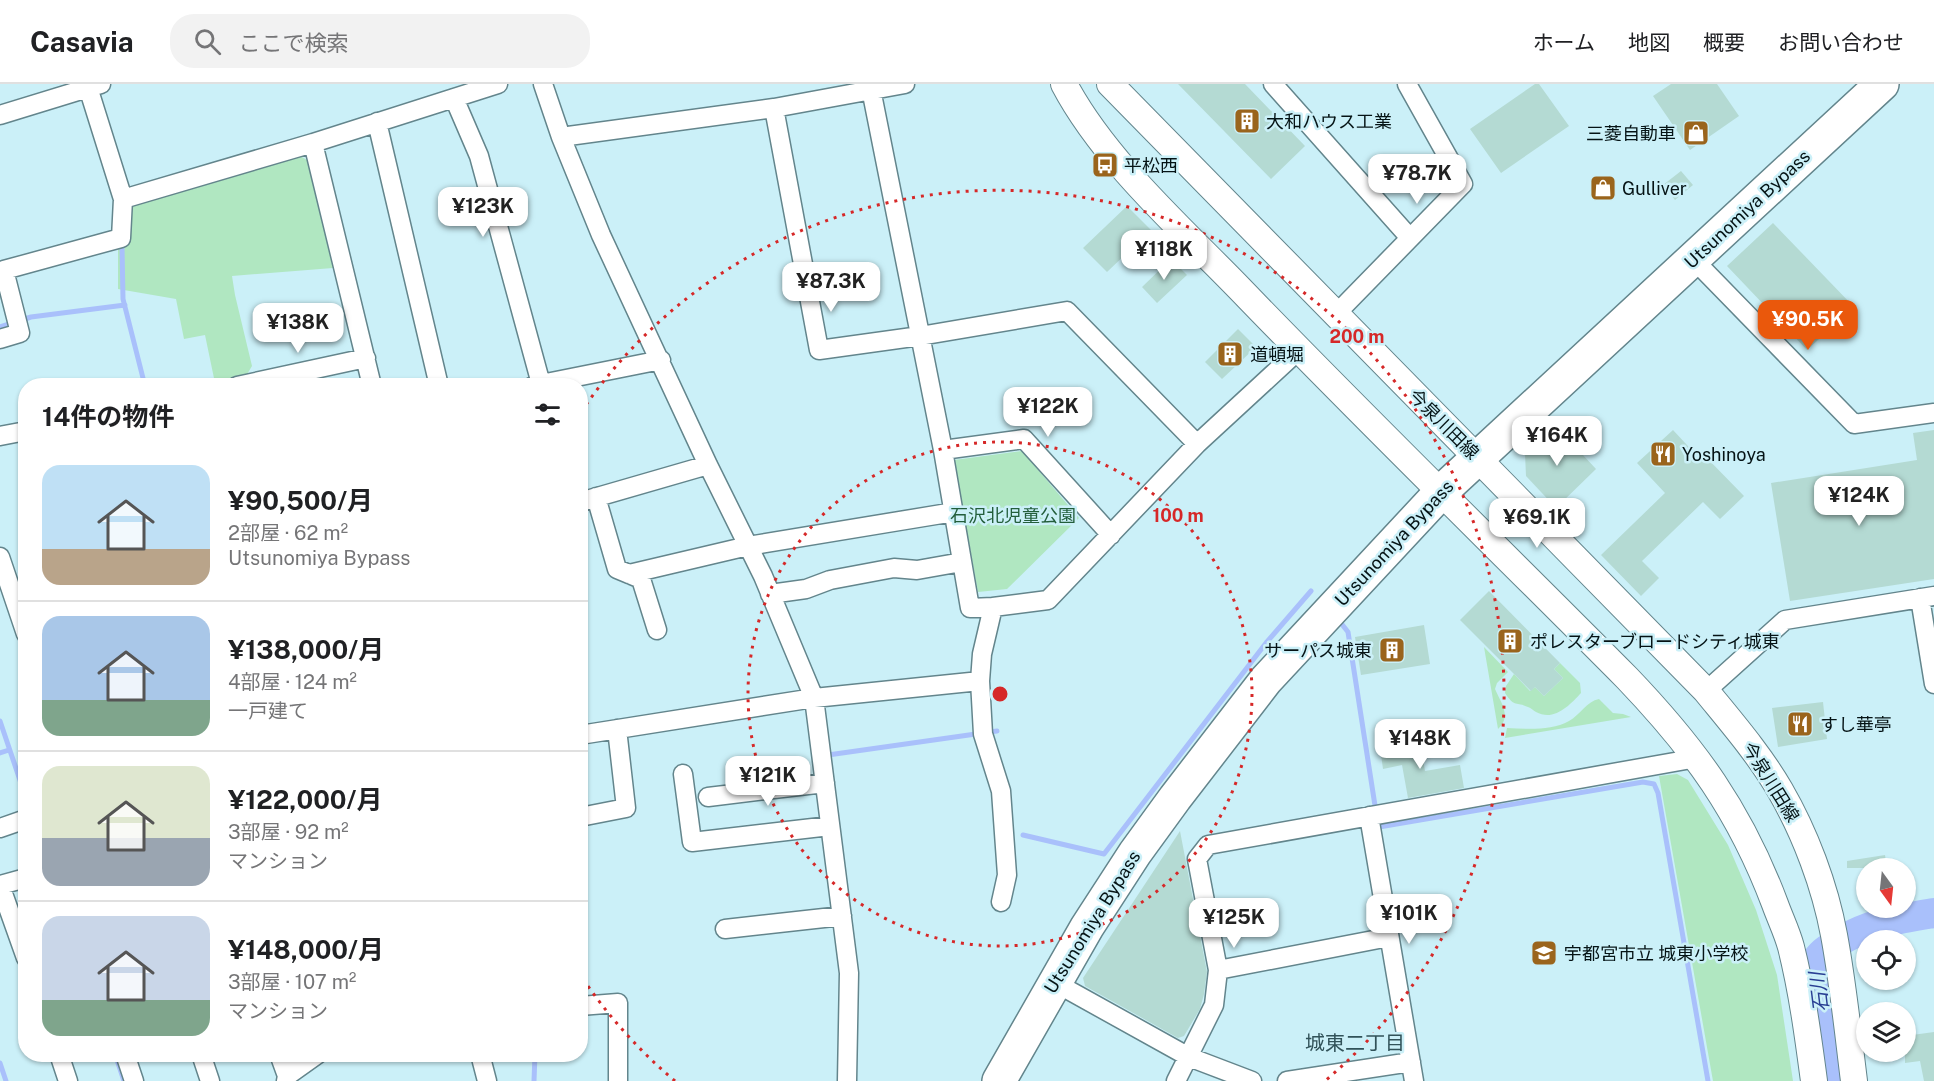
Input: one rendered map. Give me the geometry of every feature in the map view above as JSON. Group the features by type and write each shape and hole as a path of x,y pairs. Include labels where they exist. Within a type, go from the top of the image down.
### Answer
{"highway":[{"name":"Utsunomiya Bypass","path":"999,1081 1054,982 1135,853 1266,680 1442,491 1882,84"}],"street":[{"path":"123,199 313,143 498,84"},
{"path":"543,84 561,137 602,235 770,594 814,698 849,973 847,1081"},
{"path":"561,137 774,108 871,87 905,84"},
{"path":"1064,84 1087,122 1143,188 1299,350 1654,706 1697,758 1744,831 1764,874 1790,945 1803,1002 1815,1081"},
{"name":"今泉川田線","path":"1110,84 1706,691 1752,747 1780,789 1797,822 1824,896 1834,934 1854,1081"},
{"path":"1273,84 1410,238"},
{"path":"1336,314 1463,184 1407,84"},
{"path":"0,116 92,85 123,199 121,238 3,272 20,333 0,339"},
{"path":"871,87 943,450 970,608 1048,600 1197,444 1299,350"},
{"path":"454,98 479,156 535,378"},
{"path":"774,108 819,350 920,336 1067,311 1197,444"},
{"path":"377,122 437,378"},
{"path":"313,143 370,378"},
{"path":"1693,259 1854,424 1934,413"},
{"path":"287,378 366,358"},
{"path":"572,378 661,360"},
{"path":"0,436 18,432"},
{"path":"943,450 1024,439 1111,535"},
{"path":"657,630 641,579 616,569 589,499 708,465"},
{"path":"629,574 748,546 954,512"},
{"path":"0,557 18,610"},
{"path":"770,594 806,589 830,580 894,568 917,570 962,562"},
{"path":"1706,691 1785,620 1927,597 1934,684"},
{"path":"993,607 982,654 980,681 983,734 1001,790 1007,875 1001,902"},
{"path":"588,734 814,698 980,681"},
{"path":"588,815 626,808 617,729"},
{"path":"1176,1081 1214,1005 1218,970 1197,859 1208,845 1697,758"},
{"path":"683,774 692,842 830,826"},
{"path":"708,796 825,783"},
{"path":"1369,816 1414,1081"},
{"path":"0,828 18,822"},
{"path":"18,880 0,885 18,936"},
{"path":"725,928 842,916"},
{"path":"1218,970 1389,937"},
{"path":"1054,982 1189,1057 1251,1081"},
{"path":"588,1005 618,1003 618,1081"},
{"path":"62,1062 68,1081"},
{"path":"128,1062 134,1081"},
{"path":"204,1062 210,1081"},
{"path":"281,1062 286,1079 308,1062"},
{"path":"482,1062 487,1081"},
{"path":"1287,1081 1411,1062"}],"green space":[{"path":"297,154 307,160 333,268 232,276 252,366 246,376 214,378 205,335 184,339 176,299 118,289 118,247 128,244 130,204"},
{"name":"石沢北児童公園","path":"1022,451 1079,518 1007,589 978,592 954,460"},
{"path":"1484,647 1508,672 1497,683 1495,689 1505,714 1498,729"},
{"path":"1560,663 1580,683 1581,693 1561,711 1543,715 1508,698 1505,693 1506,686 1514,674 1530,691 1535,687 1544,696 1563,678 1554,669"},
{"path":"1599,699 1613,713 1631,717 1505,738 1507,728 1539,729 1562,724 1573,718 1591,702"},
{"path":"1677,774 1688,780 1728,845 1756,910 1777,975 1793,1081 1713,1081 1659,776"}],"building":[{"name":"大和ハウス工業","path":"1178,84 1245,84 1305,146 1271,179"},
{"path":"1535,84 1539,84 1569,126 1501,173 1470,129"},
{"name":"三菱自動車","path":"1671,84 1717,84 1739,116 1690,150 1653,96"},
{"path":"1681,171 1693,185 1675,200 1663,185"},
{"path":"1127,206 1151,230 1107,272 1083,248"},
{"path":"1773,223 1854,307 1807,350 1727,266"},
{"path":"1171,259 1187,275 1157,303 1142,287"},
{"name":"道頓堀","path":"1238,329 1256,347 1222,379 1205,362"},
{"path":"1556,426 1596,469 1556,508 1526,476 1525,454"},
{"path":"1673,430 1700,459 1704,455 1744,496 1720,519 1703,502 1642,561 1659,578 1641,596 1601,555 1665,493 1637,463"},
{"path":"1934,430 1934,579 1790,601 1771,483 1917,460 1913,433"},
{"name":"ポレスターブロードシティ城東","path":"1489,591 1560,663 1554,669 1563,678 1544,696 1535,687 1531,691 1460,620"},
{"name":"サーパス城東","path":"1424,625 1430,664 1361,675 1355,637"},
{"name":"すし華亭","path":"1823,702 1827,739 1778,747 1772,708"},
{"path":"1420,740 1425,771 1460,765 1464,788 1408,798 1402,765 1383,769 1380,747"},
{"path":"1180,831 1207,972 1200,1009 1184,1036 1178,1038 1085,986 1083,978"},
{"path":"1885,855 1885,858 1866,858"},
{"path":"1856,860 1856,868 1847,868 1847,861"},
{"path":"1934,1032 1934,1081 1924,1081 1920,1061 1916,1062 1916,1034"}],"waterway":[{"path":"122,246 123,299 143,378"},
{"path":"0,327 31,317 125,305"},
{"path":"1023,835 1104,854 1266,643 1311,591"},
{"path":"1337,618 1348,632 1376,812"},
{"path":"0,721 18,774"},
{"path":"828,753 828,755 997,731"},
{"path":"0,753 9,750"},
{"path":"1378,822 1379,827 1643,782 1654,784 1658,793 1708,1081"},
{"name":"石川","path":"1832,1081 1815,985 1814,971 1817,959 1838,942 1861,930 1896,920 1934,913"},
{"path":"118,1062 124,1081"},
{"path":"534,1081 535,1062"},
{"path":"0,1063 6,1081"}],"place":[{"name":"大和ハウス工業","path":"1247,121"},
{"name":"三菱自動車","path":"1696,133"},
{"name":"平松西","path":"1105,165"},
{"name":"Gulliver","path":"1603,188"},
{"name":"道頓堀","path":"1230,354"},
{"name":"Yoshinoya","path":"1663,454"},
{"name":"ポレスターブロードシティ城東","path":"1510,641"},
{"name":"サーパス城東","path":"1392,650"},
{"name":"すし華亭","path":"1800,724"},
{"name":"宇都宮市立 城東小学校","path":"1544,953"}],"district":[{"name":"城東二丁目","path":"1355,1043"}]}
